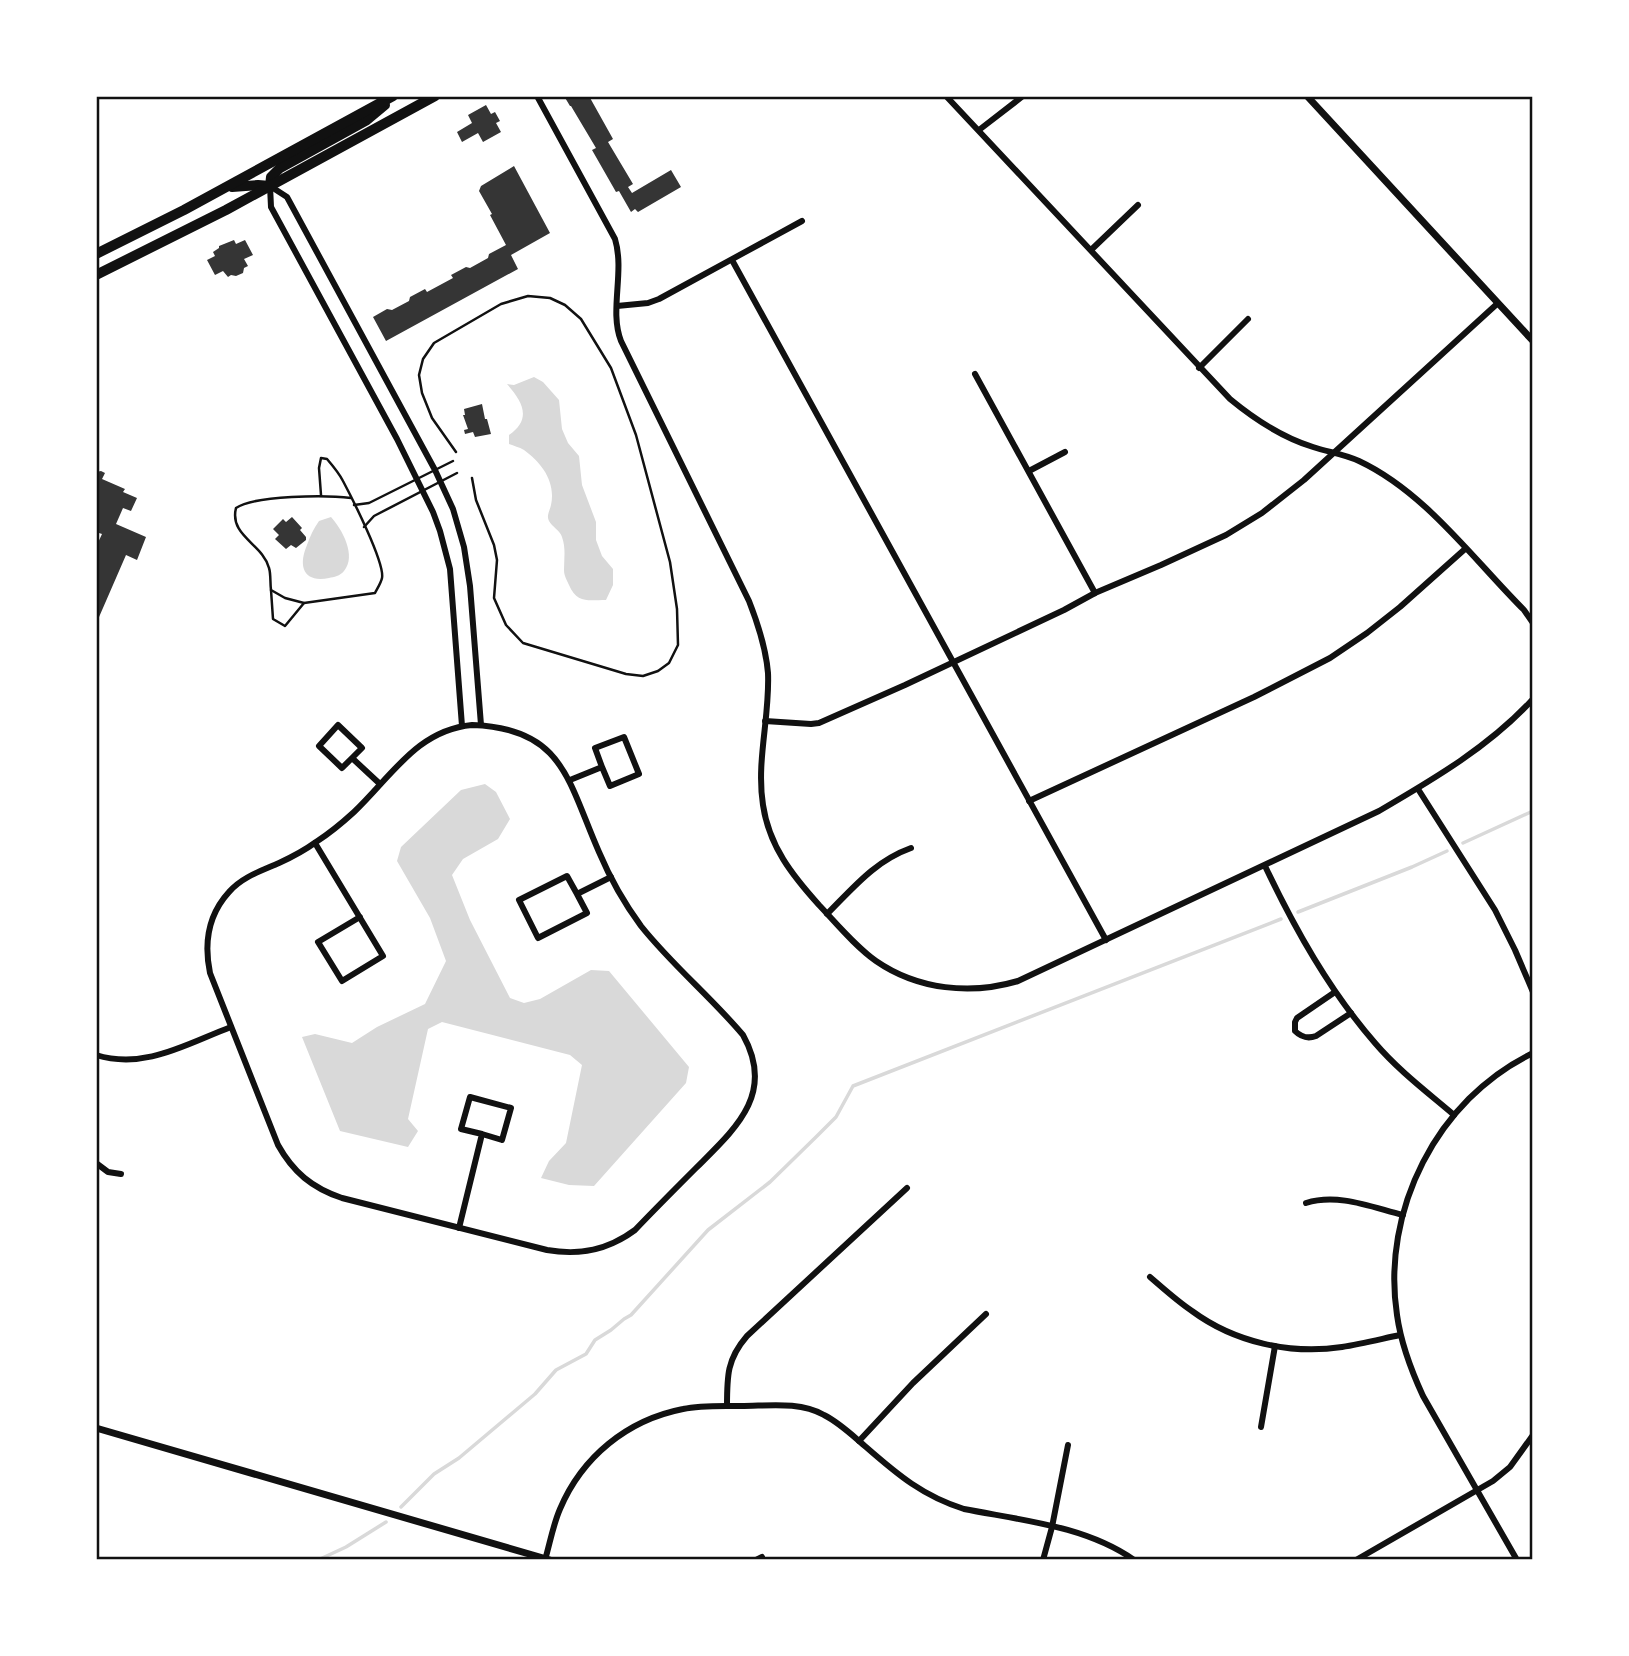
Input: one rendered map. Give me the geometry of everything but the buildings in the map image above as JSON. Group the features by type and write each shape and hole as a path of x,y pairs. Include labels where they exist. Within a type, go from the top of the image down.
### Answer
{"main road":[{"path":"270,186 271,177 279,168 367,120 395,96"},
{"path":"96,254 395,96"},
{"path":"96,275 270,186 435,96"},
{"path":"225,188 270,186"}],"street":[{"path":"537,96 615,239 619,257 617,326 621,341 748,601 764,646 768,673 760,765 763,807 775,845 789,871 827,914 861,948 898,974 949,988 977,989 1018,981 1355,824 1432,781 1476,750 1533,699"},
{"path":"946,96 1230,399 1258,419 1303,443 1358,460 1396,483 1431,512 1524,610 1533,623"},
{"path":"979,130 1023,96"},
{"path":"1307,96 1533,341"},
{"path":"270,186 287,197 435,470 453,509 468,573 481,725"},
{"path":"270,186 271,207 397,439 440,531 450,569 462,726"},
{"path":"1091,250 1138,205"},
{"path":"617,306 638,305 659,299 802,221"},
{"path":"732,260 1106,940"},
{"path":"765,721 819,723 1064,610 1095,593 1185,554 1250,521 1284,497 1498,303"},
{"path":"1199,368 1248,319"},
{"path":"975,374 1095,593"},
{"path":"1029,471 1065,452"},
{"path":"1029,801 1254,697 1330,658 1400,607 1465,549"},
{"path":"338,725 362,748 352,758 342,768 319,746 338,725"},
{"path":"481,725 498,727 533,740 550,753 565,771 599,852 625,903 671,960 743,1035 755,1071 755,1086 748,1109 731,1133 635,1230 594,1251 562,1253 342,1198 308,1182 295,1171 278,1145 210,973 206,946 208,932 213,917 229,892 254,874 315,843 354,811 416,748 434,736 462,726 481,725"},
{"path":"624,737 639,774 610,786 602,767 595,748 624,737"},
{"path":"352,758 380,784"},
{"path":"570,780 602,767"},
{"path":"1418,789 1494,910 1533,992"},
{"path":"315,843 360,917 383,956 342,981 318,942 360,917"},
{"path":"827,914 878,864 911,848"},
{"path":"1265,866 1284,906 1335,992 1376,1044 1401,1070 1454,1115"},
{"path":"566,876 577,894 587,913 538,938 519,900 566,876"},
{"path":"577,894 611,877"},
{"path":"1335,992 1297,1018 1294,1027 1296,1031 1303,1037 1310,1038 1351,1013"},
{"path":"96,1055 121,1061 150,1058 231,1027"},
{"path":"1517,1560 1423,1396 1411,1370 1400,1335 1394,1271 1403,1215 1411,1188 1424,1160 1454,1115 1478,1091 1500,1073 1533,1053"},
{"path":"470,1097 511,1108 502,1139 482,1134 461,1129 470,1097"},
{"path":"459,1228 482,1134"},
{"path":"96,1163 108,1172 121,1174"},
{"path":"727,1406 728,1370 738,1347 747,1336 908,1188"},
{"path":"1306,1203 1332,1198 1403,1215"},
{"path":"1150,1277 1194,1313 1213,1324 1235,1335 1275,1346 1313,1349 1340,1347 1400,1335"},
{"path":"859,1441 913,1383 986,1314"},
{"path":"1261,1427 1275,1346"},
{"path":"96,1428 547,1559 555,1524 566,1497 581,1472 608,1444 628,1430 657,1416 684,1409 792,1405 823,1414 838,1423 909,1483 948,1504 1086,1535 1108,1543 1134,1560"},
{"path":"1356,1560 1507,1470 1533,1435"},
{"path":"1043,1560 1068,1445"}],"lane":[{"path":"456,452 432,418 422,393 419,375 423,359 434,343 502,304 528,296 550,299 565,305 581,319 611,368 636,435 670,562 678,645 669,663 658,671 643,676 626,674 523,643 506,625 494,598 497,561 494,545 476,500 472,478"},
{"path":"271,590 285,598 304,603 375,593 383,577 378,555 342,479 327,458 321,457 321,495"},
{"path":"354,505 369,503 453,461"},
{"path":"364,527 374,516 457,473"},
{"path":"304,603 285,626 273,619 269,566 259,550 236,527 236,508 243,503 321,495 351,498"}],"shaded area":[{"path":"534,377 543,382 559,400 562,429 568,443 579,456 582,485 596,522 596,540 602,556 613,569 613,585 606,600 584,600 572,591 564,574 562,537 548,519 552,497 546,474 531,455 509,444 509,435 521,423 523,410 507,384 514,385"},
{"path":"331,517 340,528 349,550 348,565 337,576 313,578 303,566 304,553 319,521"},
{"path":"485,784 496,792 510,819 498,839 463,859 452,875 470,920 510,998 524,1003 540,999 591,970 609,971 689,1067 686,1083 594,1186 569,1185 541,1178 549,1161 566,1143 582,1065 570,1055 442,1022 428,1029 408,1119 418,1131 408,1147 340,1131 302,1037 315,1034 352,1043 377,1027 425,1004 446,961 430,918 397,861 401,847 461,790"}],"waterway":[{"path":"1463,843 1533,811"},
{"path":"1298,912 1447,851"},
{"path":"401,1507 434,1474 459,1458 535,1394 556,1370 586,1354 595,1340 631,1315 708,1230 770,1182 836,1117 853,1086 1281,919"},
{"path":"318,1560 346,1547 386,1522"}]}
